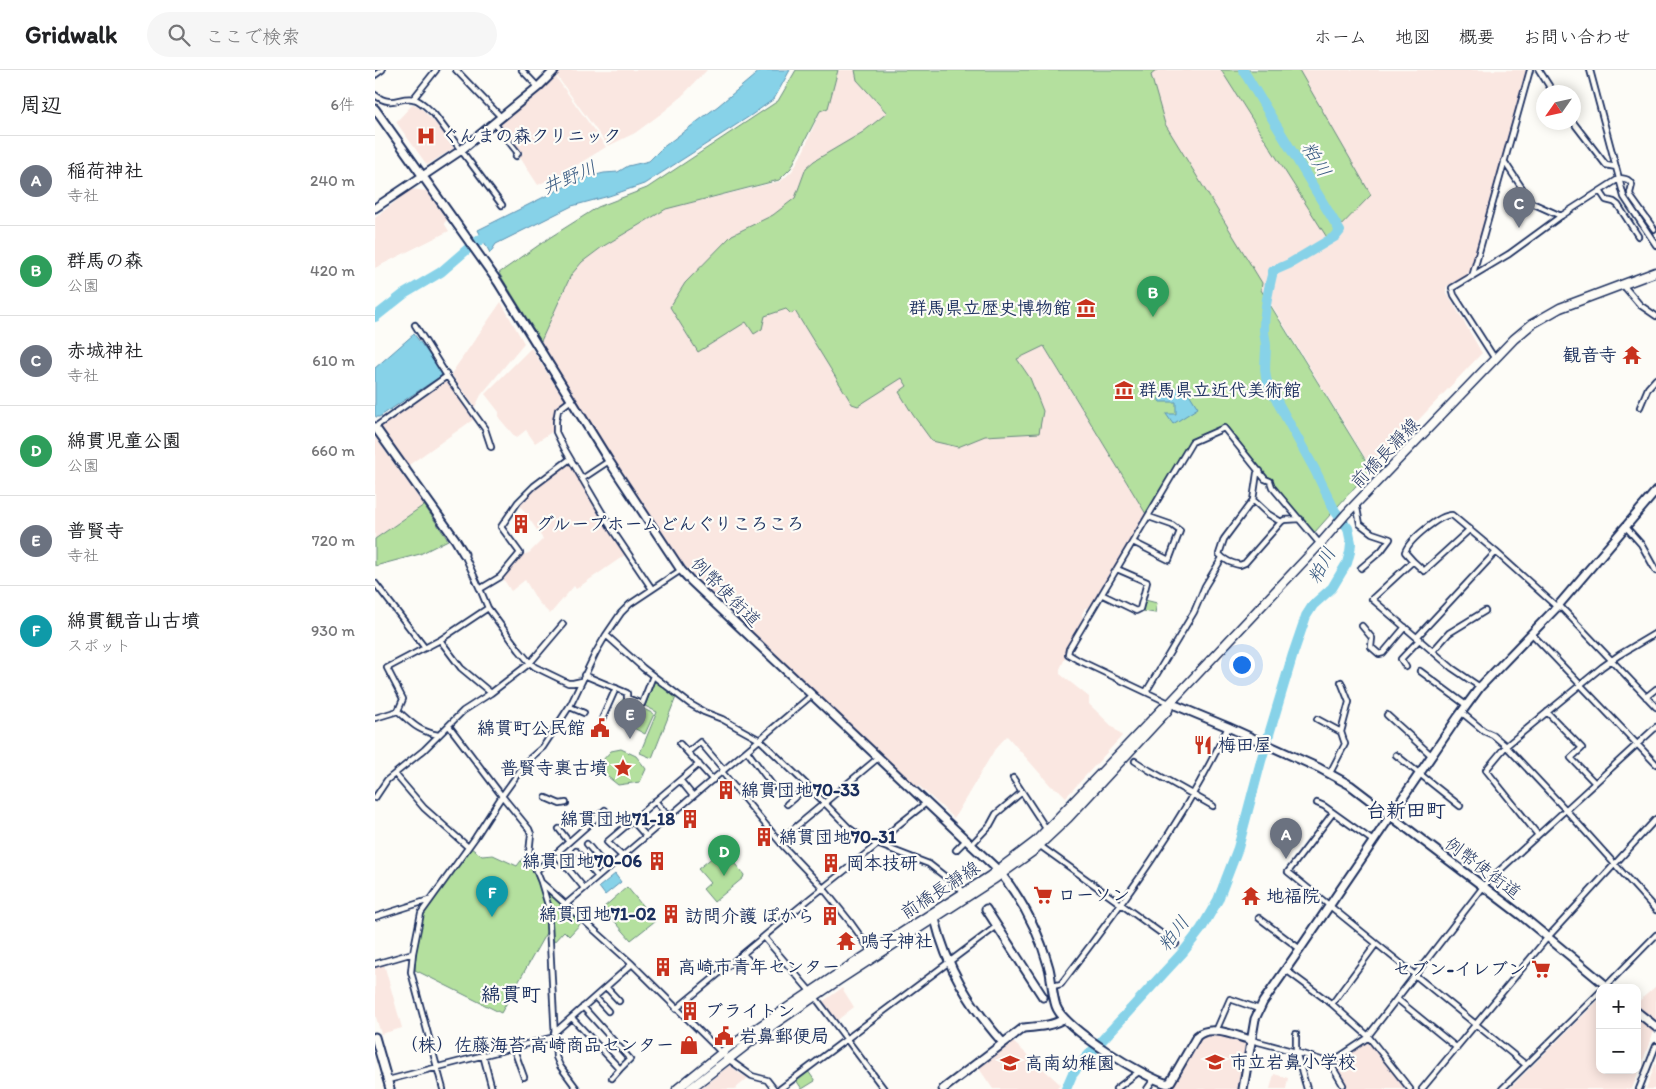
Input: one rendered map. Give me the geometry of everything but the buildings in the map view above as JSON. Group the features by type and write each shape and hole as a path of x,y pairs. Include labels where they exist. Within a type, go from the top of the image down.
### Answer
{"main road":[{"name":"前橋長瀞線","path":"677,1089 721,1053 935,918 1039,845 1068,818 1127,755 1168,710 1170,704 1337,523 1514,339 1531,324 1545,316 1573,303 1656,272"},
{"name":"前橋長瀞線","path":"690,1089 871,951 1000,872 1035,842 1164,706 1170,704"}],"street":[{"path":"375,75 382,70"},
{"path":"413,99 436,70"},
{"path":"456,70 501,117"},
{"path":"521,70 538,87"},
{"path":"375,208 460,150 538,87 555,70"},
{"path":"1472,277 1530,70"},
{"path":"1539,70 1549,85"},
{"path":"1590,70 1624,197 1656,245"},
{"path":"375,95 380,99 391,102 413,99 423,104 433,114 502,205"},
{"path":"375,108 422,175"},
{"path":"494,123 518,153 516,156"},
{"path":"1579,130 1606,165 1615,167"},
{"path":"1504,161 1533,203 1561,216"},
{"name":"例幣使街道","path":"422,175 495,277 609,462 681,570 691,582 1000,872 1033,922 1043,946 1056,1006 1064,1018"},
{"path":"1495,359 1452,291 1452,288 1509,254 1561,216 1619,178 1627,179 1631,182 1631,197 1655,229"},
{"path":"1600,191 1605,200 1618,205 1638,236"},
{"path":"1623,284 1640,305 1656,316"},
{"path":"415,325 447,376 485,429 491,447"},
{"path":"447,376 375,427 464,554 488,608 530,664 568,683 582,681"},
{"path":"1640,407 1648,388 1656,379"},
{"path":"571,400 559,410 556,420 556,432 613,531 652,589"},
{"path":"1170,704 1068,654 1192,442 1224,428 1319,544"},
{"path":"480,589 500,577 520,553 501,527 518,502 534,486 570,459"},
{"path":"582,479 609,462"},
{"path":"1260,471 1257,473 1253,500 1224,539 1219,554 1222,558 1240,566 1245,563 1281,522 1299,518"},
{"path":"1243,1089 1251,1040 1259,1010 1267,994 1330,906 1431,755 1480,687 1558,606 1656,492"},
{"path":"1253,500 1268,514 1281,522"},
{"path":"1357,503 1361,524 1372,533 1390,539 1381,551 1361,568"},
{"path":"1470,529 1424,571 1405,552 1408,546 1426,528 1447,515 1452,515 1470,529 1558,606 1656,707"},
{"path":"1133,542 1169,560 1180,532 1172,525 1149,517"},
{"path":"1625,526 1635,535 1656,571"},
{"path":"1406,667 1401,659 1496,552"},
{"path":"1146,692 1194,612 1205,586 1222,558"},
{"path":"1413,561 1373,599 1452,668 1480,687"},
{"path":"1103,594 1136,611 1140,609 1147,582 1117,569"},
{"path":"443,1089 411,972 421,913 527,761 543,747 570,707 584,675 621,613 630,604 681,570"},
{"path":"375,583 425,648"},
{"path":"398,711 403,699 387,668 440,640 488,608"},
{"path":"1433,651 1449,633 1485,611"},
{"path":"375,798 385,782 424,750 463,711 530,664 563,624"},
{"path":"1362,626 1372,638 1371,647 1379,654 1383,653 1405,627"},
{"path":"1538,835 1486,770 1506,746 1581,684 1611,660 1656,633"},
{"path":"1532,634 1656,764"},
{"path":"606,636 653,676 690,704 723,719 760,740 856,834 929,864 961,889 963,893"},
{"path":"440,640 461,668 491,693"},
{"path":"1420,671 1464,708 1484,731 1493,735 1506,746 1656,910"},
{"path":"584,675 627,693 627,698 642,704 653,676"},
{"path":"1330,773 1345,744 1341,732 1349,702 1341,682"},
{"path":"603,719 616,688"},
{"path":"1646,697 1656,689"},
{"path":"565,905 812,695"},
{"name":"例幣使街道","path":"1170,704 1273,747 1330,773 1350,785 1548,937 1603,984"},
{"path":"570,707 584,713"},
{"path":"375,718 398,711"},
{"path":"398,711 416,728 438,735"},
{"path":"1547,712 1582,748 1571,758 1595,783"},
{"path":"1387,715 1431,755"},
{"path":"1317,719 1341,732"},
{"path":"449,726 531,834 529,853 548,905 556,1057 560,1066 577,1089"},
{"path":"1053,986 1061,984 1121,905 1166,838 1228,727"},
{"path":"1330,1063 1369,1037 1483,887 1656,727"},
{"path":"688,752 700,742 779,841 823,888 851,922 871,951"},
{"path":"680,744 713,780"},
{"path":"747,752 773,786"},
{"path":"1396,755 1460,806"},
{"path":"779,841 878,758"},
{"path":"1135,761 1213,806"},
{"path":"622,856 607,842 699,764"},
{"path":"395,774 424,808 467,848"},
{"path":"1013,778 1047,830"},
{"path":"680,780 693,796"},
{"path":"787,804 808,786"},
{"path":"956,850 990,825 996,814 1022,792"},
{"path":"546,798 560,804 566,802"},
{"path":"655,801 669,817"},
{"path":"676,1008 926,803"},
{"path":"1317,803 1373,841"},
{"path":"536,871 605,810"},
{"path":"1333,813 1287,872 1526,1065"},
{"path":"1422,1089 1548,937 1656,819"},
{"path":"632,820 645,836"},
{"path":"559,829 569,842"},
{"path":"587,844 607,869"},
{"path":"1039,845 1176,944"},
{"path":"575,851 598,877"},
{"path":"556,854 585,888"},
{"path":"541,882 632,964 721,1053 752,1076 767,1080 774,1089"},
{"path":"375,917 429,900"},
{"path":"986,910 1043,997"},
{"path":"935,918 949,962 971,1004 1003,1043"},
{"path":"1259,918 1300,949"},
{"path":"780,1089 997,926"},
{"path":"1610,984 1656,936"},
{"path":"764,937 813,994 884,1089"},
{"path":"1332,1004 1376,944"},
{"path":"375,964 413,953"},
{"path":"743,954 753,965"},
{"path":"388,1080 513,1048 554,1035 632,964"},
{"path":"1286,970 1332,1004 1369,1037 1409,1089"},
{"path":"606,987 619,1001"},
{"path":"1502,1089 1596,996"},
{"path":"595,997 608,1011"},
{"path":"1216,1031 1230,999 1259,1010"},
{"path":"1397,999 1457,1048"},
{"path":"583,1007 630,1059 612,1078"},
{"path":"1641,1015 1656,1027"},
{"path":"572,1018 620,1069"},
{"path":"943,1089 1023,1028 1060,1022 1064,1018 1101,1048 1168,1086 1197,1036 1202,1032 1211,1030 1296,1052 1330,1063 1343,1084"},
{"path":"1296,1034 1296,1052 1307,1089"},
{"path":"375,1037 390,1089"},
{"path":"1639,1089 1656,1046"},
{"path":"513,1048 524,1077"},
{"path":"483,1055 492,1089"},
{"path":"1116,1089 1140,1071"},
{"path":"1147,1089 1153,1079"}],"shaded area":[{"path":"561,70 707,70 678,100 662,113 635,133 608,146 556,75"},
{"path":"838,70 880,70 1146,514 1091,607 1085,608 1082,614 1083,620 1066,649 1066,656 1060,669 1060,674 1089,697 1089,704 1122,736 1066,797 1059,790 1051,786 1007,736 995,749 954,818 919,786 916,788 685,566 654,524 578,407 548,357 541,341 571,275 582,262 602,247 666,209 781,181 792,171 803,152 820,111 828,108"},
{"path":"1129,70 1527,70 1472,267 1467,275 1447,286 1446,291 1482,353 1372,469 1260,289"},
{"path":"555,76 606,147 572,168 538,185 519,156 523,153 500,126 500,122 538,93"},
{"name":"ぐんまの森クリニック","path":"413,104 420,107 438,126 454,148 427,165 396,122"},
{"path":"411,189 427,191 447,220 444,223 449,231 375,268 375,218"},
{"path":"501,302 524,343 481,395 475,407 451,374"},
{"path":"531,348 566,402 556,409 553,431 535,443 526,430 516,438 499,418 499,412 485,394"},
{"path":"445,382 449,383 474,419 406,467 381,432 382,426"},
{"path":"375,437 424,505 375,539"},
{"path":"567,462 570,463 625,555 576,589 574,586 550,614 538,602 525,580 511,591 502,577 521,555 529,553 543,539 519,504 526,495"},
{"path":"384,964 402,1028 381,1034 375,1014 375,966"},
{"path":"1656,986 1656,1021 1641,1008 1641,999"},
{"path":"842,988 854,1007 835,1022 821,1003"},
{"path":"1596,1003 1596,1074 1638,1074 1632,1089 1509,1089"},
{"path":"1641,1020 1654,1031 1641,1065"},
{"name":"市立岩鼻小学校","path":"1206,1033 1245,1041 1247,1046 1240,1089 1172,1089 1200,1039"},
{"name":"高南幼稚園","path":"1012,1041 1060,1084 1056,1089 993,1089 978,1067"},
{"path":"1367,1041 1370,1041 1407,1089 1335,1089 1345,1082 1334,1065"},
{"path":"1656,1062 1656,1089 1646,1089"},
{"path":"730,1065 748,1078 735,1089 700,1089"},
{"path":"1274,1074 1288,1078 1286,1089 1270,1089"}],"green space":[{"path":"796,70 838,70 828,108 820,111 791,168 779,180 666,209 602,247 582,262 571,275 541,341 499,273 598,207 647,188 778,101"},
{"path":"855,70 1157,70 1151,75 1165,124 1262,283 1261,290 1371,469 1314,533 1226,425 1190,441 1146,514 1044,346 1017,359 1030,378 1043,411 1039,433 985,436 958,447 932,441 899,392 907,386 902,378 858,406 852,404 795,311 791,314 786,309 765,316 762,329 754,334 746,322 698,352 670,307 685,283 732,235 773,215 795,198 806,168 814,161 863,132 887,113 857,80"},
{"path":"1221,70 1299,70 1371,195 1328,239"},
{"path":"424,505 448,540 420,554 375,566 375,539"},
{"path":"1145,600 1157,603 1155,613 1142,611"},
{"path":"655,680 676,697 652,758 640,753 657,712 645,706"},
{"path":"623,699 654,714 645,734 628,725 633,713 624,711 619,707"},
{"path":"621,749 636,756 646,769 640,782 618,785 603,773 601,762 611,751"},
{"path":"471,848 482,856 493,855 517,866 526,854 537,881 583,921 569,936 564,931 552,944 547,931 501,1013 415,970 415,954 423,913"},
{"path":"723,849 744,875 743,878 714,902 703,889 710,883 698,869"},
{"path":"627,887 655,921 631,940 603,908"},
{"path":"808,1071 815,1081 802,1089 796,1080"}],"water":[{"name":"井野川","path":"761,70 790,70 774,99 750,116 644,184 572,206 496,244 490,253 478,230 580,179 604,173 618,172 628,166 649,161 662,148 718,106"},
{"path":"414,334 442,372 441,376 379,417 376,417 375,368"},
{"path":"1183,384 1198,408 1173,424 1166,414 1176,414 1176,402 1160,402 1158,399"},
{"path":"615,874 621,882 605,895 599,887"}],"waterway":[{"name":"粕川","path":"1066,1089 1072,1075 1083,1061 1184,951 1201,929 1218,900 1238,848 1261,761 1306,616 1313,605 1332,588 1347,563 1350,552 1351,543 1348,528 1335,511 1315,470 1268,385 1265,370 1265,315 1273,271 1289,264 1336,236 1340,231 1243,70"},
{"name":"井野川","path":"375,317 404,294 441,272 471,246 493,231"}],"place":[{"name":"ぐんまの森クリニック","path":"426,136"},
{"name":"赤城神社","path":"1519,228"},
{"name":"群馬県立歴史博物館","path":"1086,308"},
{"name":"群馬の森","path":"1153,317"},
{"name":"観音寺","path":"1632,355"},
{"name":"群馬県立近代美術館","path":"1124,390"},
{"name":"グループホームどんぐりころころ","path":"521,524"},
{"name":"綿貫町公民館","path":"600,728"},
{"name":"普賢寺","path":"630,739"},
{"name":"梅田屋","path":"1203,745"},
{"name":"普賢寺裏古墳","path":"623,768"},
{"name":"綿貫団地70-33","path":"726,790"},
{"name":"綿貫団地71-18","path":"690,819"},
{"name":"綿貫団地70-31","path":"764,837"},
{"name":"稲荷神社","path":"1286,859"},
{"name":"綿貫団地70-06","path":"657,861"},
{"name":"岡本技研","path":"831,863"},
{"name":"綿貫児童公園","path":"724,876"},
{"name":"ローソン","path":"1043,895"},
{"name":"地福院","path":"1251,896"},
{"name":"綿貫団地71-02","path":"671,914"},
{"name":"訪問介護 ぽから","path":"830,916"},
{"name":"綿貫観音山古墳","path":"492,917"},
{"name":"鳴子神社","path":"846,941"},
{"name":"高崎市青年センター","path":"663,967"},
{"name":"セブン-イレブン","path":"1541,969"},
{"name":"ブライトン","path":"690,1011"},
{"name":"岩鼻郵便局","path":"724,1036"},
{"name":"（株）佐藤海苔 高崎商品センター","path":"689,1045"},
{"name":"市立岩鼻小学校","path":"1215,1062"},
{"name":"高南幼稚園","path":"1010,1063"}],"district":[{"name":"台新田町","path":"1406,810"},
{"name":"綿貫町","path":"511,994"}]}
